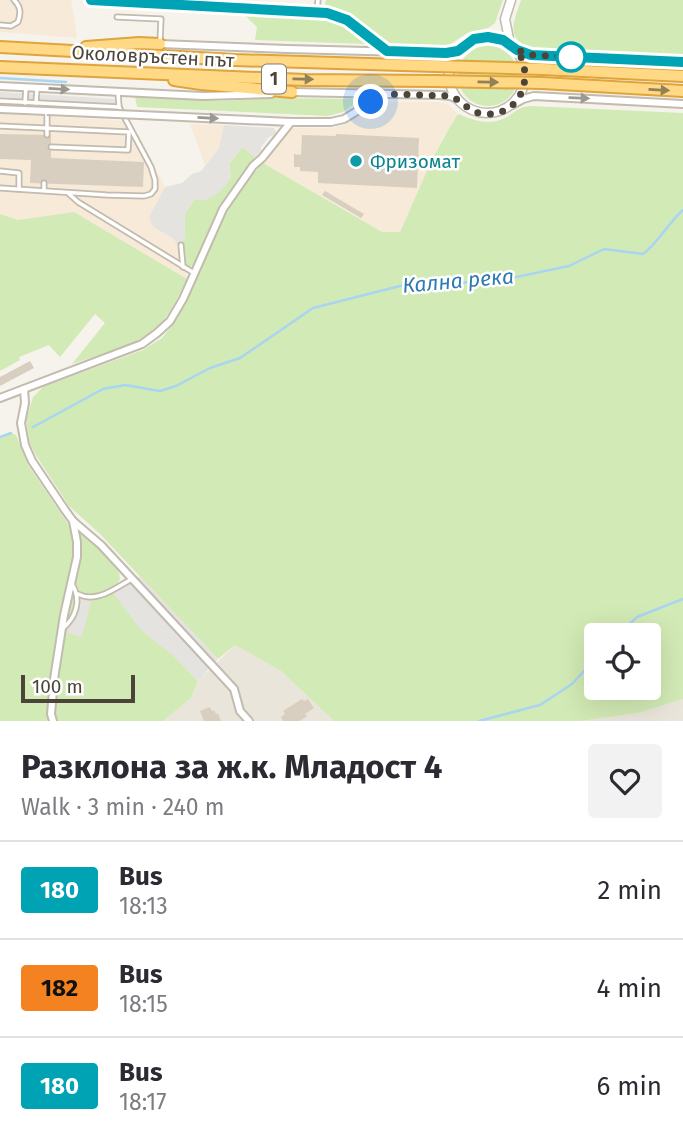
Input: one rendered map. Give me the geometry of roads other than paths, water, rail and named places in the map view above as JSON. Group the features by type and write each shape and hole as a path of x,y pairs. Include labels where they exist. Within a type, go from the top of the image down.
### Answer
{"highway":[{"path":"42,50 160,44"},
{"name":"Околовръстен път","path":"0,47 262,62 542,69 683,76"},
{"name":"Околовръстен път","path":"0,67 305,80 542,83 683,92"},
{"path":"113,71 201,85 292,92"}],"street":[{"path":"92,0 338,15 387,51"},
{"path":"511,0 505,19 506,32 525,65 525,83 512,104"},
{"path":"488,37 505,19"},
{"path":"457,99 449,74 452,62 458,51 468,42 488,37 531,55 683,62"},
{"path":"160,44 446,53 458,51"},
{"path":"0,86 220,96 292,92 440,95 457,99 467,108 480,113 500,111 534,96 683,104"},
{"path":"0,109 331,122 344,118 388,94"},
{"path":"0,398 142,344 170,321 236,188 291,122"},
{"path":"24,389 22,432 25,445 32,461 73,522 101,545 234,689 240,711 249,721"},
{"path":"52,721 61,629 77,557 73,522"}],"lane":[{"path":"0,24 11,26 18,22 21,14 19,5 14,0"},
{"path":"317,12 318,0"},
{"path":"117,17 161,19 160,44"},
{"path":"25,103 26,87"},
{"path":"36,103 37,88"},
{"path":"0,188 145,196 151,194 155,189 155,180 151,167 119,107 118,92"},
{"path":"0,101 119,107"},
{"path":"47,111 47,135"},
{"path":"0,126 129,132 128,150 51,147"},
{"path":"0,171 19,173 19,189"},
{"path":"44,183 44,190"},
{"path":"68,192 78,202 194,273"},
{"path":"181,245 183,267"},
{"path":"71,582 83,597 97,597 132,579"},
{"path":"61,629 72,620 78,594"}],"waterway":[{"path":"0,78 66,82"},
{"name":"Кална река","path":"33,427 103,389 125,385 160,391 176,386 210,368 240,358 313,308 404,285 497,281 569,266 604,249 643,254 683,210"},
{"name":"Кална река","path":"0,437 11,433"},
{"path":"631,623 637,617 683,599"},
{"path":"479,721 540,705 572,684 584,671"}],"place":[{"name":"Фризомат","path":"356,161"}]}
